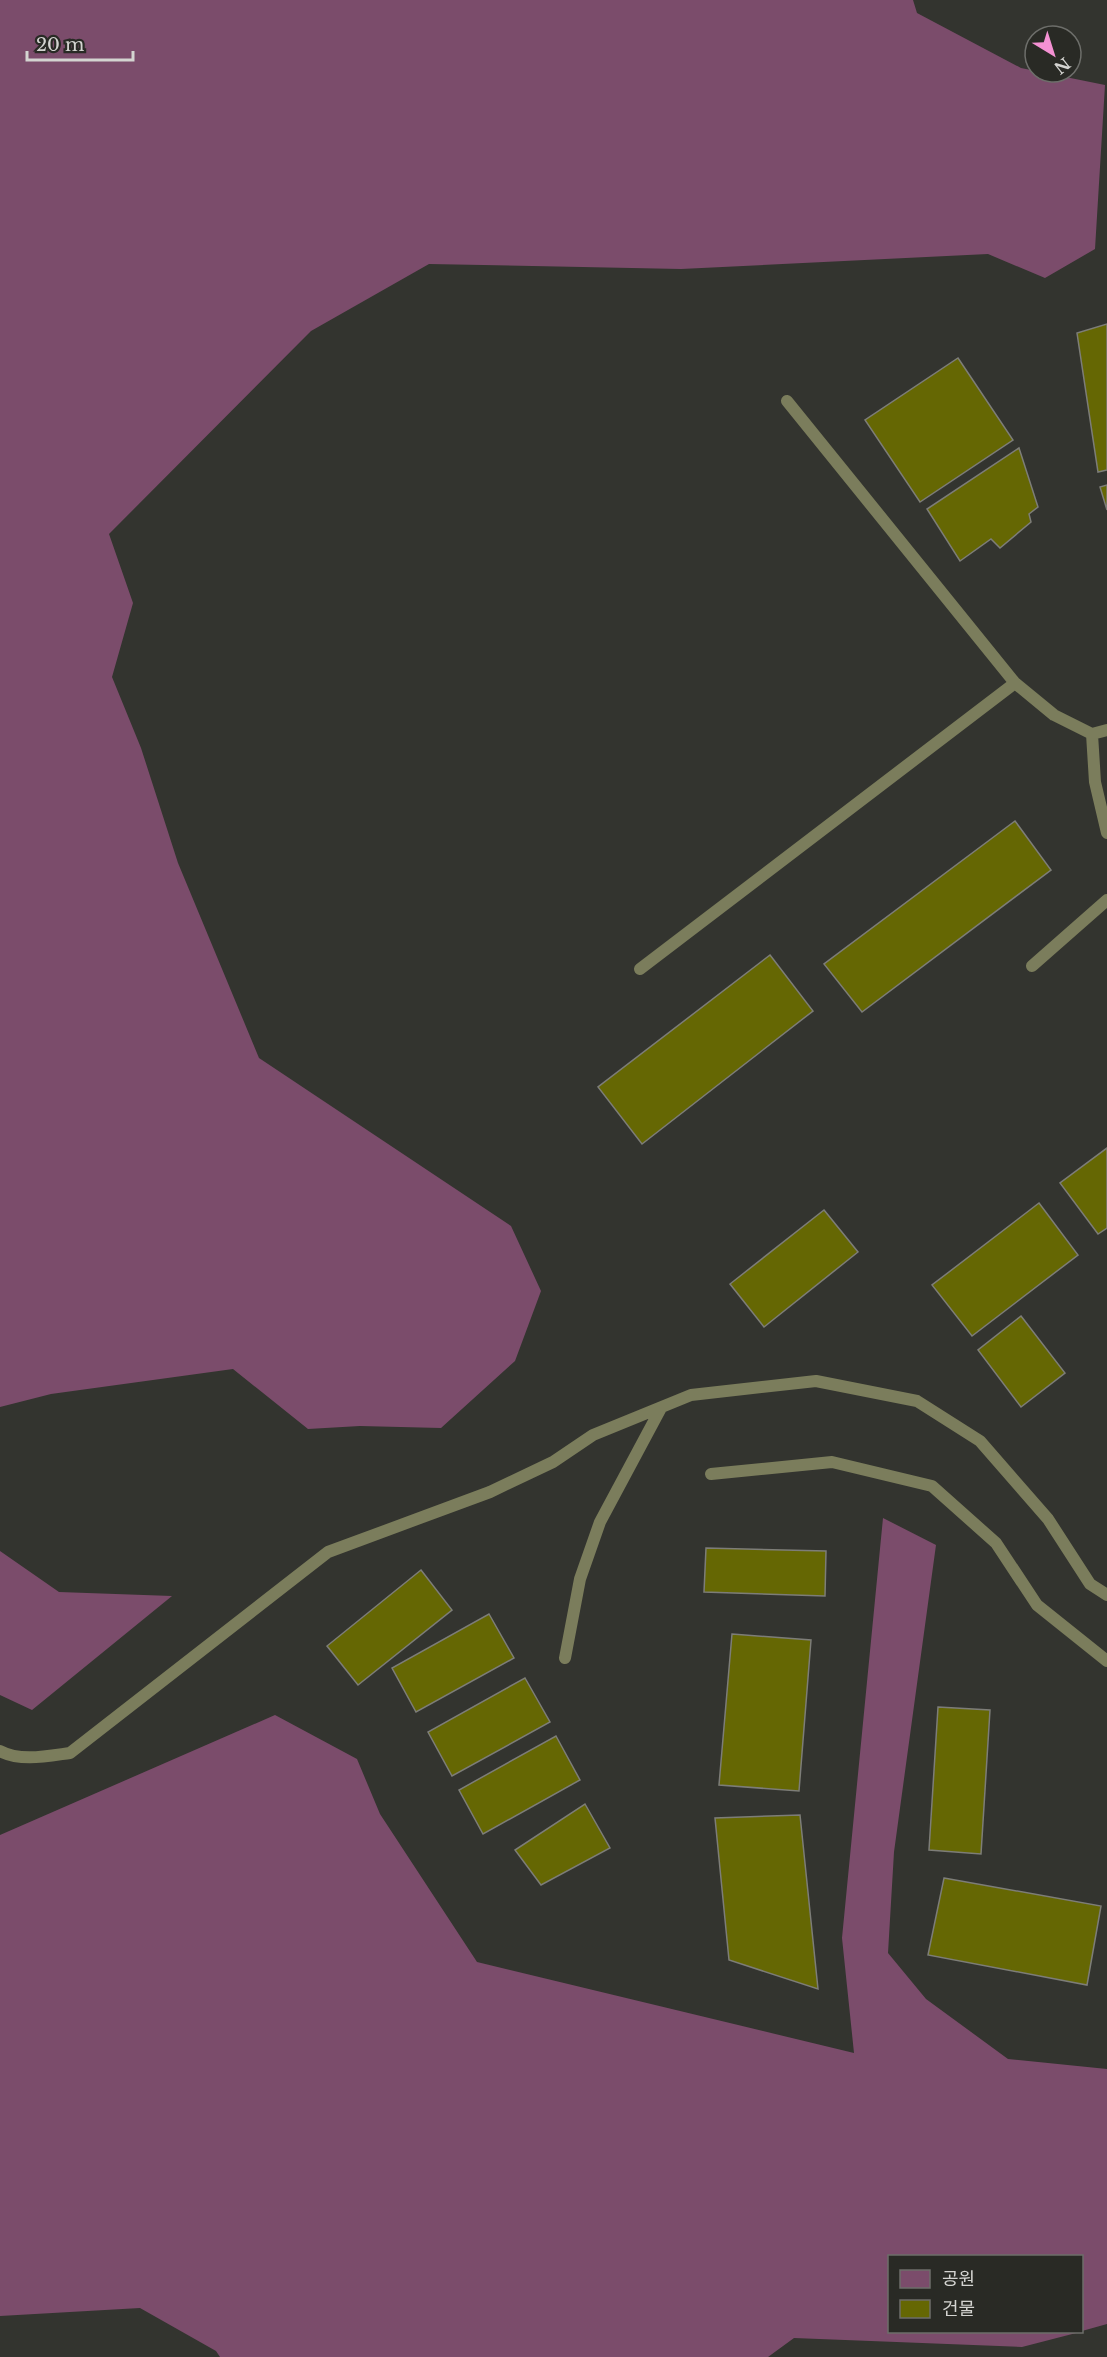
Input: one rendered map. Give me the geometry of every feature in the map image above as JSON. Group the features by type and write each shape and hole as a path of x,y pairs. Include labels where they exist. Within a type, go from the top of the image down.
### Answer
{"lane":[{"path":"787,400 1015,683 1054,715 1092,734 1107,730"},
{"path":"640,969 1015,683"},
{"path":"1092,734 1095,782 1107,833"},
{"path":"1032,966 1107,900"},
{"path":"0,1750 6,1754 38,1758 70,1753 328,1552 490,1492 553,1462 593,1435 691,1395 816,1381 917,1401 980,1441 1048,1519 1090,1584 1107,1595"},
{"path":"565,1658 580,1579 600,1522 661,1408"},
{"path":"711,1474 832,1462 932,1486 996,1543 1037,1605 1107,1661"}],"green space":[{"path":"0,0 913,0 917,13 1023,68 1023,84 1083,84 1083,81 1105,85 1095,249 1045,278 988,254 681,269 429,264 311,331 109,534 133,603 112,677 141,748 178,863 259,1058 511,1226 541,1291 515,1361 441,1428 360,1426 308,1429 233,1369 51,1394 0,1407"},
{"path":"883,1518 936,1545 894,1852 888,1953 926,1999 1008,2059 1107,2069 1107,2324 1083,2331 1083,2255 888,2255 888,2333 1076,2333 1022,2347 794,2338 768,2357 220,2357 216,2351 140,2308 0,2316 0,1835 275,1715 357,1759 380,1814 477,1962 854,2053 842,1938"},
{"path":"0,1551 59,1592 172,1596 32,1710 0,1695"}],"building":[{"path":"1107,324 1107,470 1098,472 1077,333"},
{"path":"958,358 1013,440 920,502 865,420"},
{"path":"1019,448 1038,507 1029,514 1031,522 1000,548 991,539 960,561 927,509"},
{"path":"1107,485 1107,510 1100,487"},
{"path":"1015,821 1051,870 862,1012 824,964"},
{"path":"770,955 813,1011 642,1144 598,1087"},
{"path":"1107,1148 1107,1228 1098,1234 1060,1183"},
{"path":"1039,1203 1078,1255 972,1336 932,1285"},
{"path":"824,1210 858,1252 764,1327 730,1284"},
{"path":"1021,1316 1065,1373 1021,1407 978,1350"},
{"path":"706,1548 826,1551 825,1596 704,1592"},
{"path":"421,1570 452,1610 358,1685 327,1646"},
{"path":"489,1614 514,1658 416,1712 392,1668"},
{"path":"732,1634 811,1640 799,1791 719,1785"},
{"path":"525,1678 550,1722 452,1776 428,1732"},
{"path":"938,1707 990,1710 981,1854 929,1850"},
{"path":"556,1736 580,1780 483,1834 459,1790"},
{"path":"585,1804 610,1848 541,1885 515,1850"},
{"path":"800,1815 818,1989 729,1960 715,1818"},
{"path":"944,1878 1101,1906 1087,1985 928,1955"}]}
